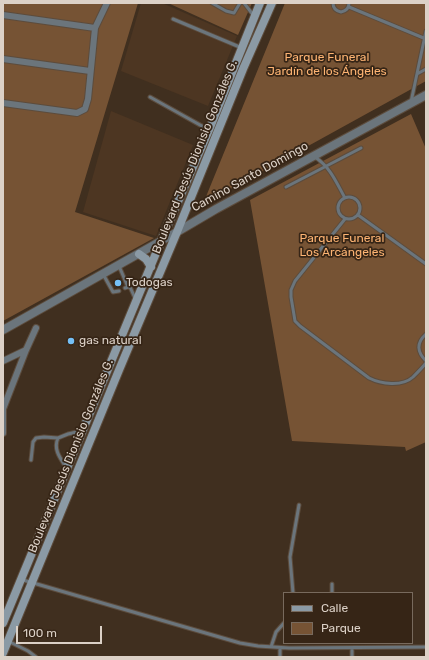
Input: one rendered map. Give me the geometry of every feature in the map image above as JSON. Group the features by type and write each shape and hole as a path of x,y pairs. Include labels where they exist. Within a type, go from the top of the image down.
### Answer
{"main road":[{"name":"Boulevard Jesús Dionisio Gonzáles G.","path":"3,623 161,241 209,130 260,3"},
{"name":"Boulevard Jesús Dionisio Gonzáles G.","path":"3,653 243,69 272,3"},
{"path":"139,254 146,259 151,267"}],"street":[{"path":"3,103 77,113 85,109 88,99 95,28 106,3"},
{"path":"3,15 95,28"},
{"path":"3,59 90,71"},
{"name":"Camino Santo Domingo","path":"3,330 216,209 426,95"},
{"path":"3,433 3,409 36,328"},
{"path":"3,361 26,350"}],"lane":[{"path":"212,3 226,11 234,13 240,3"},
{"path":"244,3 255,18"},
{"path":"333,3 333,7 338,11 344,12 349,7 349,3"},
{"path":"349,7 425,39"},
{"path":"173,19 242,48"},
{"path":"410,103 426,31"},
{"path":"417,74 426,69"},
{"path":"150,97 209,130"},
{"path":"286,187 361,148"},
{"path":"313,156 326,166 335,178 345,198"},
{"path":"345,198 352,198 358,202 360,208 358,215 352,219 345,219 342,217 338,211 342,200 345,198"},
{"path":"358,215 426,264"},
{"path":"345,219 292,285 291,297 295,320 300,326 370,378 380,382 398,383 409,380 426,362 420,352 419,347 422,338 426,334"},
{"path":"119,265 126,287 131,288 137,301"},
{"path":"103,274 113,292 118,291"},
{"path":"31,460 34,439 39,437 58,438 83,431"},
{"path":"58,438 56,450 67,470"},
{"path":"294,592 290,557 299,505"},
{"path":"21,579 233,641 258,646 280,648 426,647"},
{"path":"332,584 332,592"},
{"path":"271,647 276,632 283,624"},
{"path":"8,641 28,651 36,657"},
{"path":"280,648 280,657"},
{"path":"352,648 352,657"}],"shaded area":[{"path":"141,3 162,3 237,36 208,106 121,71"},
{"path":"111,111 193,145 156,236 83,212"}],"green space":[{"path":"3,3 138,3 75,212 154,238 3,321"},
{"path":"168,3 252,3 238,35"},
{"name":"Parque Funeral Jardín de los Ángeles","path":"285,3 426,3 426,81 203,204"},
{"name":"Parque Funeral Los Arcángeles","path":"411,114 426,149 426,442 406,451 405,447 292,441 250,200"}],"place":[{"name":"Todogas","path":"118,283"},
{"name":"gas natural","path":"71,341"}]}
